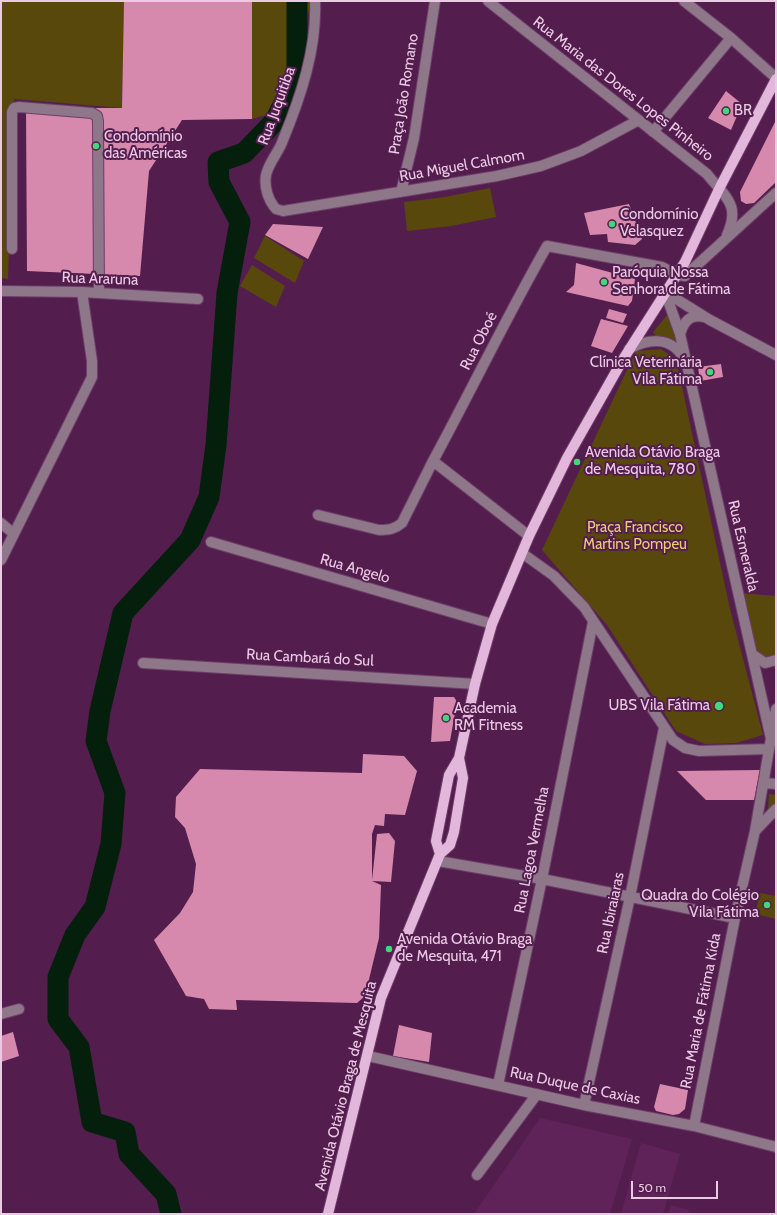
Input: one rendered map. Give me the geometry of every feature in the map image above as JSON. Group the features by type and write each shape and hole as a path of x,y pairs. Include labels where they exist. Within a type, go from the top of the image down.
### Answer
{"main road":[{"name":"Avenida Otávio Braga de Mesquita","path":"439,858 436,841 449,775 459,758 475,684 492,624 529,536 567,458 629,349 677,275 719,189 776,79"},
{"name":"Avenida Otávio Braga de Mesquita","path":"328,1214 381,998 439,858 450,845 454,832 463,778 459,758"}],"street":[{"name":"Rua Juquitiba","path":"283,211 276,209 269,199 266,176 269,166 282,142 294,114 310,60 315,30 315,1"},
{"name":"Praça João Romano","path":"402,192 414,138 435,1"},
{"name":"Rua Maria das Dores Lopes Pinheiro","path":"488,1 637,121 654,132 707,174 730,201 734,213 732,224 725,239"},
{"path":"684,1 731,38 776,79"},
{"path":"654,132 731,38"},
{"path":"12,249 12,112 14,108 19,107 92,113 97,116 98,121 99,293"},
{"name":"Rua Miguel Calmom","path":"283,211 497,176 541,166 581,151 637,121"},
{"path":"677,275 687,276 776,193"},
{"name":"Rua Oboé","path":"433,461 470,392 499,332 546,246 662,266 677,275"},
{"name":"Rua Araruna","path":"1,291 82,292 198,299"},
{"path":"1,560 92,377 92,361 82,292"},
{"path":"665,292 710,320 776,355"},
{"name":"Rua Esmeralda","path":"665,292 680,334 771,739"},
{"path":"680,334 685,321 690,317 696,316 710,320"},
{"name":"Rua Esmeralda","path":"629,349 651,341 662,342 677,348 686,361"},
{"path":"318,515 380,530 388,530 396,527 402,522 433,461 529,536"},
{"path":"1,523 14,534"},
{"name":"Rua Angelo","path":"211,542 492,624"},
{"path":"522,553 554,576 584,607 664,728 674,740 686,748 699,751 769,749"},
{"name":"Rua Lagoa Vermelha","path":"498,1085 542,879 593,622"},
{"path":"752,654 765,663 776,660"},
{"name":"Rua Cambará do Sul","path":"143,663 475,684"},
{"name":"Rua Maria de Fátima Kida","path":"694,1126 735,918 755,831 776,708"},
{"name":"Rua Ibiraiaras","path":"584,1104 630,897 664,728"},
{"path":"764,783 776,784"},
{"path":"755,831 776,809"},
{"path":"439,858 735,918"},
{"path":"1,1014 19,1009"},
{"name":"Rua Duque de Caxias","path":"368,1056 537,1094 694,1126 776,1147"},
{"path":"477,1175 537,1094"}],"shaded area":[{"path":"540,1118 632,1139 610,1214 474,1214"},
{"path":"641,1143 680,1154 663,1214 621,1214"},
{"path":"671,1205 689,1210 688,1214 668,1214"}],"green space":[{"path":"1,1 124,1 122,108 14,99 8,279 1,278"},
{"path":"252,1 310,1 295,107 252,119"},
{"path":"490,188 496,217 451,226 407,231 404,202 445,197"},
{"path":"265,236 304,261 295,283 254,258"},
{"path":"252,265 285,286 276,307 240,286"},
{"path":"668,314 679,345 656,336 653,332"},
{"name":"Praça Francisco Martins Pompeu","path":"661,349 676,359 730,609 763,735 736,743 705,744 676,731 607,625 542,550 636,351"},
{"path":"740,593 776,596 776,658 772,661 755,653"},
{"path":"769,794 776,795 776,805 768,810"},
{"name":"Quadra do Colégio Vila Fátima","path":"760,893 776,896 776,919 755,914"}],"building":[{"name":"Condomínio das Américas","path":"124,1 252,1 252,119 182,120 149,171 140,276 27,271 26,108 122,108"},
{"name":"BR","path":"726,91 742,104 731,130 708,118"},
{"path":"776,120 776,182 754,203 746,204 741,201 740,192"},
{"name":"Condomínio Velasquez","path":"629,204 642,239 635,245 608,242 607,234 590,235 584,213"},
{"path":"273,224 323,227 308,259 265,235"},
{"name":"Paróquia Nossa Senhora de Fátima","path":"576,263 635,279 632,301 628,306 566,292 574,285"},
{"path":"609,309 627,314 623,323 606,318"},
{"path":"601,319 628,326 612,353 591,346"},
{"name":"Clínica Veterinária Vila Fátima","path":"721,364 723,377 700,381 698,367"},
{"path":"434,697 454,697 457,702 450,741 431,742"},
{"path":"363,754 404,756 417,771 405,815 385,814 384,826 375,825 372,834 372,880 377,834 389,833 395,841 391,882 372,881 381,885 379,938 365,996 357,1003 236,1000 237,1010 209,1009 204,999 186,996 154,940 180,913 193,892 196,864 185,828 175,817 176,797 200,769 362,773"},
{"path":"760,770 754,800 706,800 677,771"},
{"path":"399,1025 432,1033 429,1062 393,1056"},
{"path":"13,1032 19,1056 1,1062 1,1036"},
{"path":"660,1084 688,1090 685,1109 679,1114 673,1115 656,1111 654,1107"}],"waterway":[{"path":"171,1214 166,1194 129,1154 125,1132 92,1122 79,1047 58,1019 58,977 75,935 95,907 111,844 115,793 96,741 100,711 123,613 190,540 209,497 216,445 227,293 240,222 219,182 218,162 244,153 275,121 297,77 297,1"}],"place":[{"name":"BR","path":"726,111"},
{"name":"Condomínio das Américas","path":"96,146"},
{"name":"Condomínio Velasquez","path":"612,224"},
{"name":"Paróquia Nossa Senhora de Fátima","path":"604,282"},
{"name":"Clínica Veterinária Vila Fátima","path":"710,372"},
{"name":"Avenida Otávio Braga de Mesquita, 780","path":"577,462"},
{"name":"UBS Vila Fátima","path":"719,706"},
{"name":"Academia RM Fitness","path":"446,718"},
{"name":"Quadra do Colégio Vila Fátima","path":"767,905"},
{"name":"Avenida Otávio Braga de Mesquita, 471","path":"389,949"}]}
